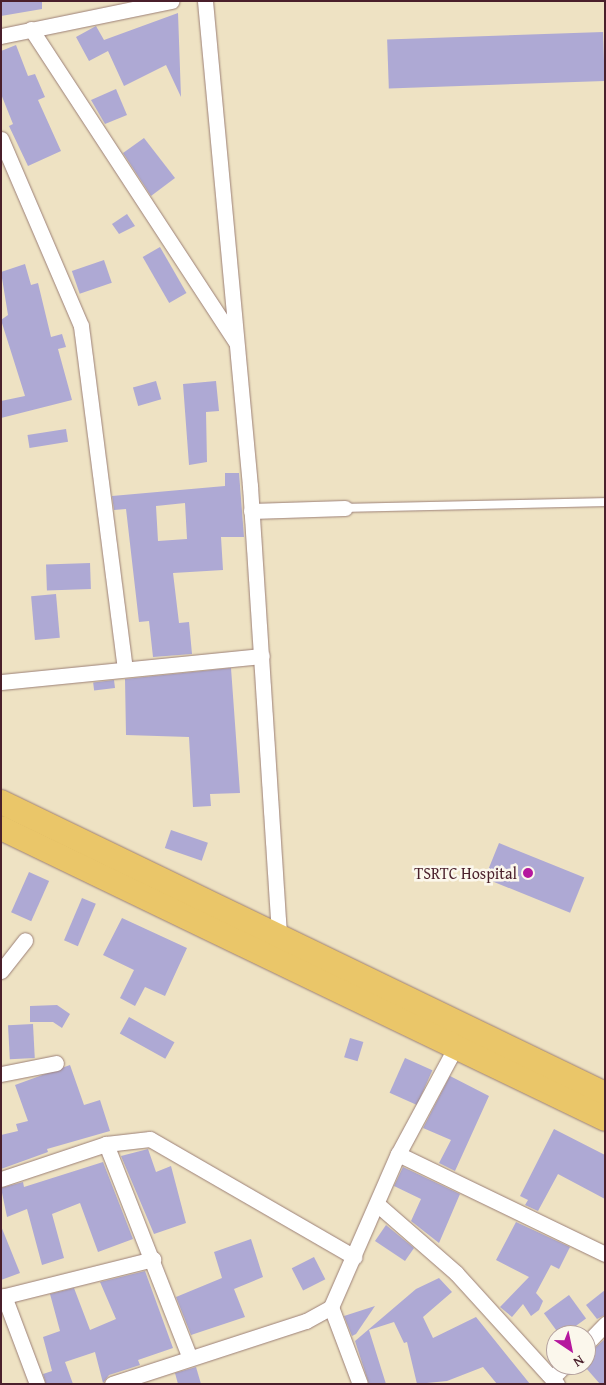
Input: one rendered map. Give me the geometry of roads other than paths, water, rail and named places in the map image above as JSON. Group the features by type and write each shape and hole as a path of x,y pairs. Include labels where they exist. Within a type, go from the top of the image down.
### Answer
{"highway":[{"path":"1,802 605,1094"},
{"path":"1,828 605,1119"}],"street":[{"path":"1,36 171,1"},
{"path":"205,1 251,511 279,937"},
{"path":"31,30 237,343"},
{"path":"1,139 81,326 125,668"},
{"path":"251,511 345,508"},
{"path":"1,682 125,668 262,656"},
{"path":"1,971 25,940"},
{"path":"112,1384 189,1356 306,1320 331,1307 398,1154 455,1048"},
{"path":"2,1070 56,1063"},
{"path":"1,1179 106,1144 150,1139 354,1257"},
{"path":"106,1144 153,1259 189,1356"},
{"path":"398,1154 605,1254"},
{"path":"377,1204 456,1273 555,1381"},
{"path":"37,1384 3,1297 153,1259"},
{"path":"331,1307 360,1384"},
{"path":"596,1333 605,1324"}],"lane":[{"path":"345,508 605,502"}],"place":[{"name":"TSRTC Hospital","path":"528,873"}]}
